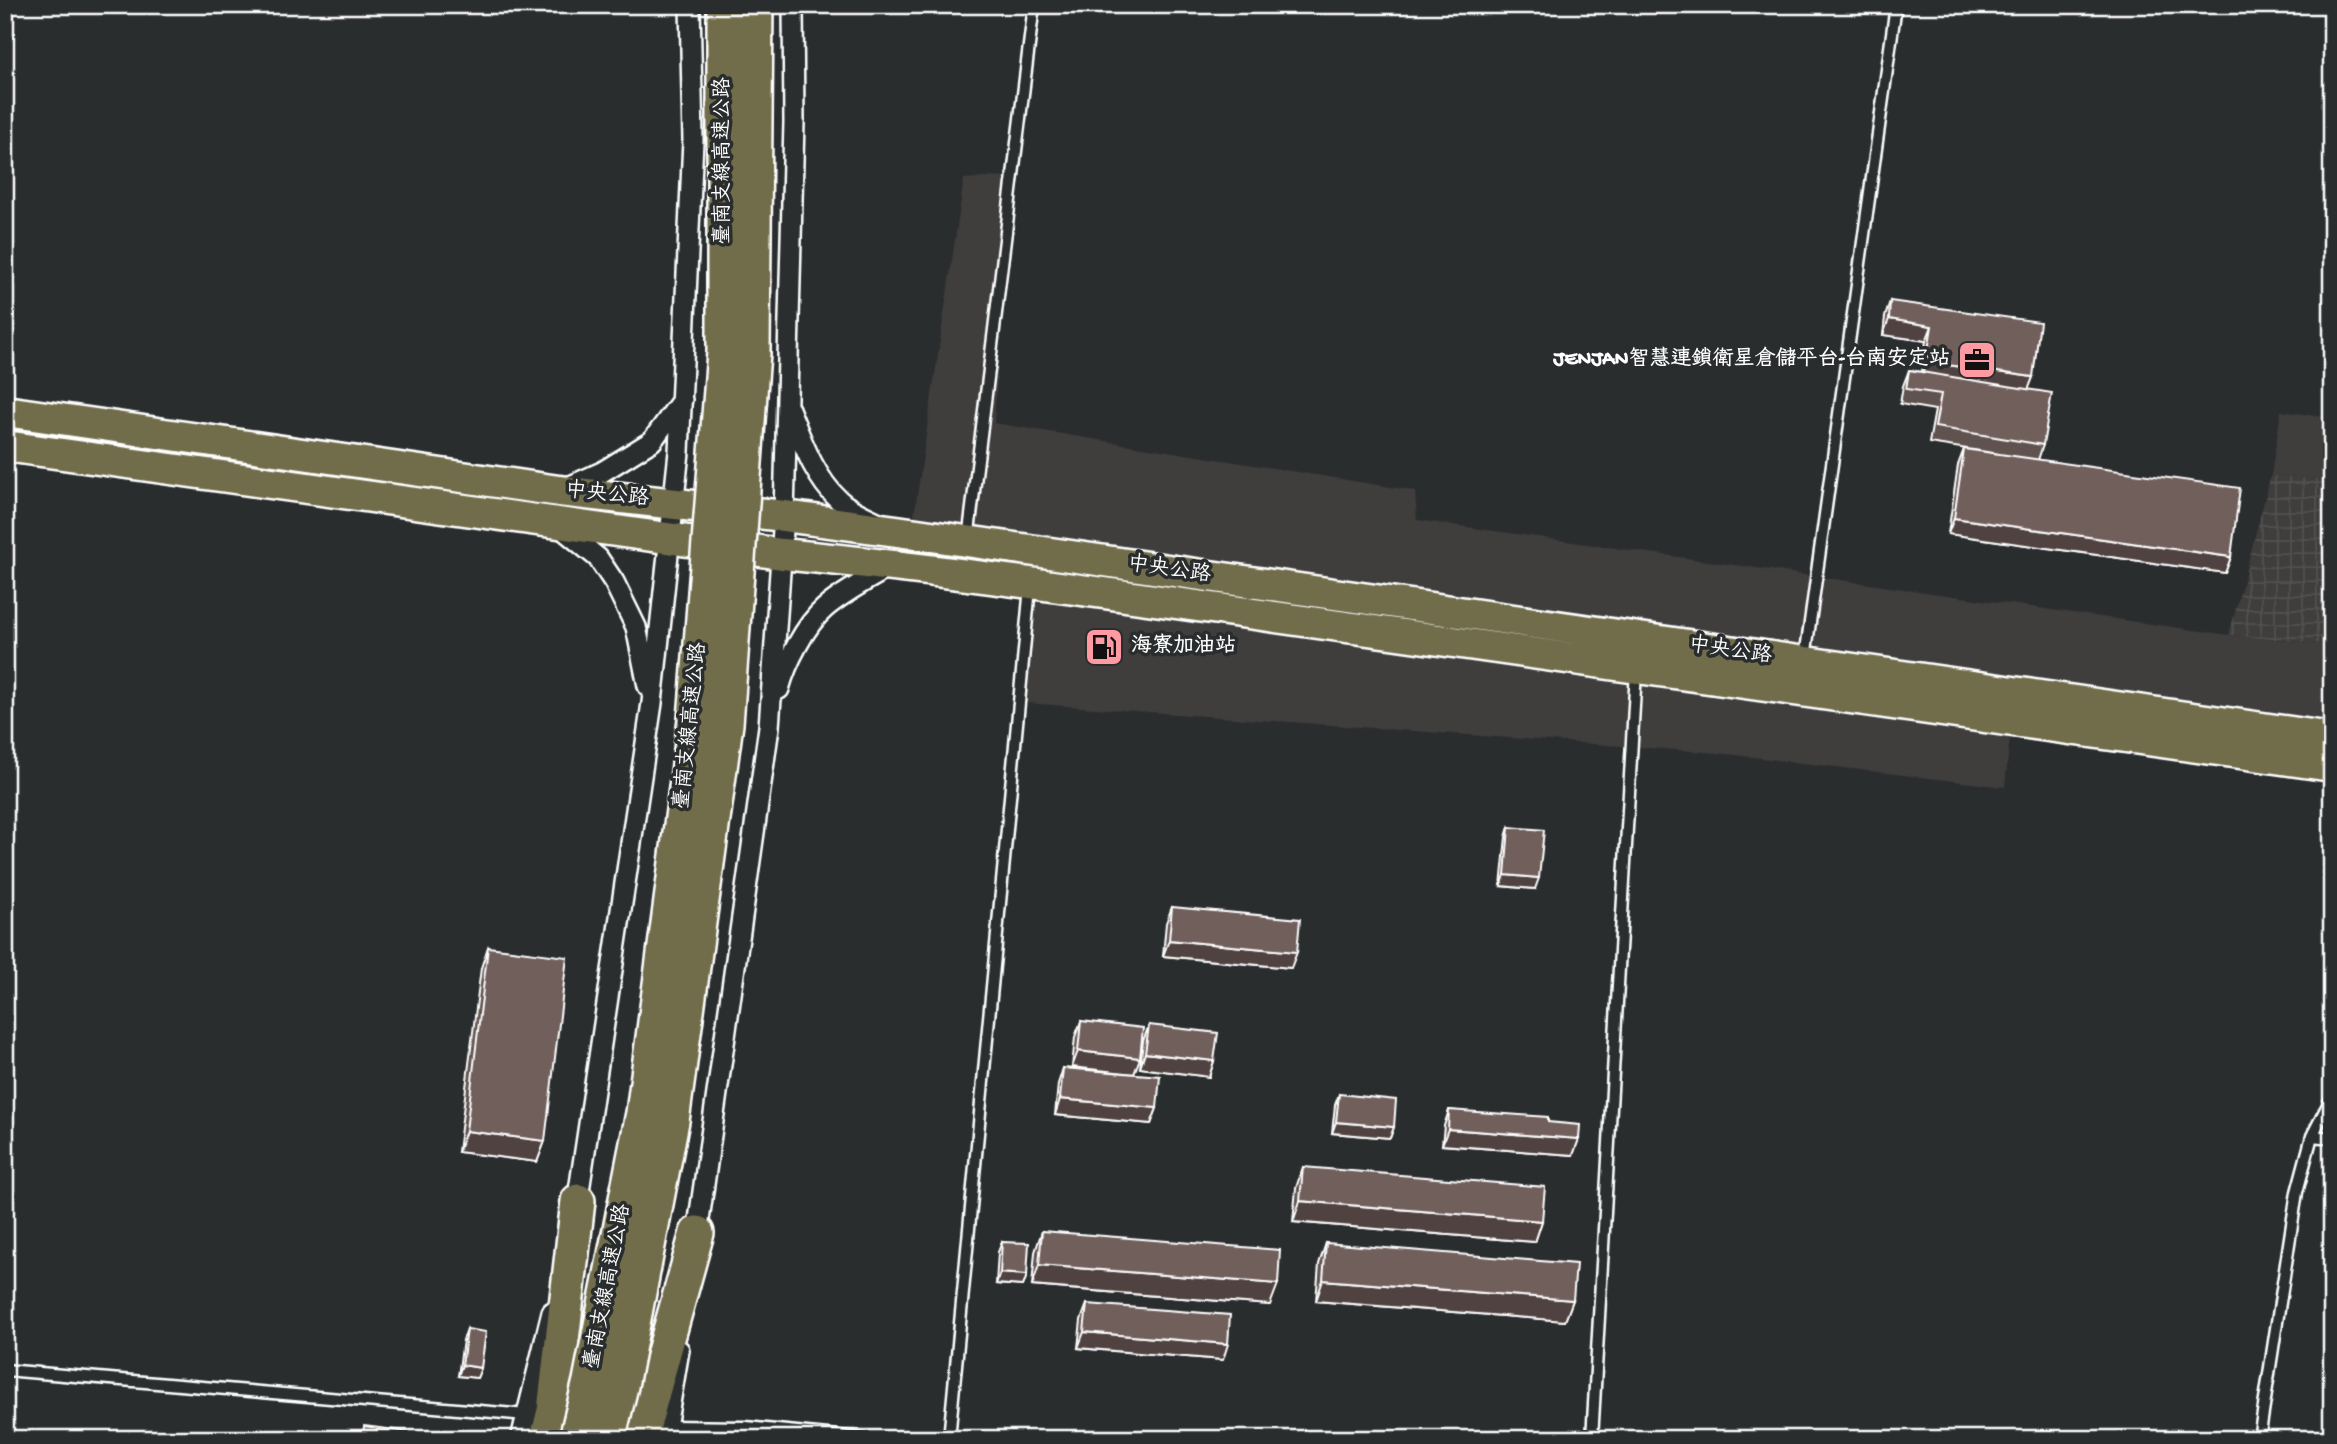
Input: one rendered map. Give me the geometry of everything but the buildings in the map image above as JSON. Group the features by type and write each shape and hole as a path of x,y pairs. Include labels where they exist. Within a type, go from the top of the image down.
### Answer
{"highway":[{"name":"臺南支線高速公路","path":"576,1439 643,1114 695,719 724,352 724,5"},
{"name":"臺南支線高速公路","path":"608,1439 621,1386 672,1121 726,724 753,353 756,5"},
{"path":"537,1427 554,1411 578,1200"},
{"path":"657,1434 697,1233"}],"main road":[{"name":"中央公路","path":"5,411 559,491 784,516 967,541 1803,676 2332,766"},
{"name":"中央公路","path":"5,446 670,539 1030,583 1636,667 1803,676 2332,738"}],"street":[{"path":"578,1200 652,703 674,503 682,399 693,140 690,5"},
{"path":"697,1233 769,727 784,516 794,122 793,5"},
{"path":"559,491 602,472 652,441 682,399"},
{"path":"785,399 809,458 822,481 840,502 897,531"},
{"path":"555,522 598,558 614,582 636,627 652,703"},
{"path":"769,727 784,670 822,610 892,565"},
{"path":"521,1439 537,1427"}],"lane":[{"path":"967,541 1034,5"},
{"path":"1803,676 1896,5"},
{"path":"949,1439 1030,583"},
{"path":"1592,1439 1636,667"},
{"path":"2259,1439 2297,1192 2312,1136 2332,1097"},
{"path":"2312,1136 2332,1138"},
{"path":"5,1370 537,1427"},
{"path":"657,1434 746,1427 869,1439"}],"shaded area":[{"path":"1011,176 994,423 1415,491 1417,520 2229,635 2332,645 2332,769 2011,726 2005,787 1718,753 1025,703 1043,540 913,523 964,179"},
{"path":"2281,411 2332,418 2332,480 2271,475"},
{"path":"2271,475 2332,480 2332,645 2229,635"}],"place":[{"name":"JENJAN智慧連鎖衛星倉儲平台-台南安定站","path":"1977,360"},
{"name":"海寮加油站","path":"1104,647"}]}
